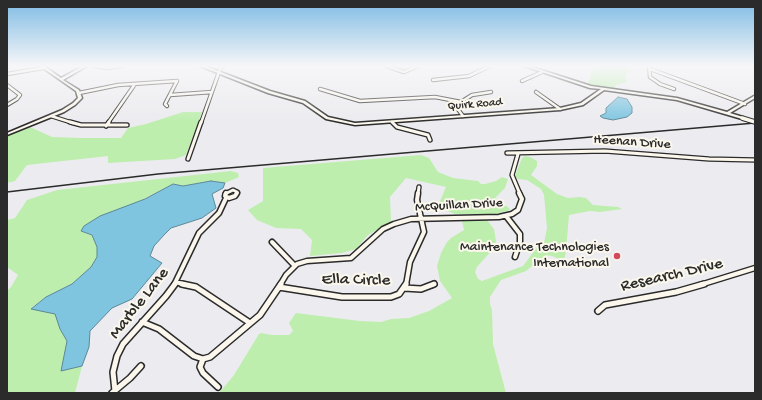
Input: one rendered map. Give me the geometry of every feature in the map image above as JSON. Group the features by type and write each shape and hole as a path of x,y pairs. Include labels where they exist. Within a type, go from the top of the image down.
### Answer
{"street":[{"path":"7,85 20,95 7,105"},
{"path":"7,134 51,116 74,104 80,98 79,93 69,85"},
{"path":"79,93 108,86 126,85"},
{"path":"106,126 135,85"},
{"path":"167,106 165,104 175,85"},
{"path":"188,159 215,85"},
{"name":"Quirk Road","path":"250,85 269,92 302,101 323,116 334,120 355,124 560,108 582,104 602,90"},
{"path":"584,85 602,90 677,99 755,122"},
{"path":"662,85 674,89"},
{"path":"694,85 745,104"},
{"path":"320,89 360,101 374,102 435,97 461,102"},
{"path":"170,95 212,92"},
{"path":"463,116 457,108 461,102 472,95 491,92"},
{"path":"536,92 560,108"},
{"path":"728,113 755,97"},
{"path":"51,116 74,123 106,126 127,125"},
{"path":"392,122 397,127 428,135 430,140"},
{"name":"Heenan Drive","path":"507,153 518,154 605,151 709,159 755,160"},
{"name":"McQuillan Drive","path":"294,265 307,261 350,258 359,252 377,234 388,226 411,219 506,216 518,210 522,204 520,193 512,175 518,154"},
{"name":"Ella Circle","path":"279,286 342,297 391,297 399,294 404,288 410,262 424,232 417,200 419,187"},
{"name":"Marble Lane","path":"114,392 113,372 117,356 123,344 166,296 176,282 199,233 219,213 226,198"},
{"path":"506,216 520,234 520,242 515,257"},
{"path":"142,322 159,329 194,356 202,359 215,354 264,310 294,265 272,242"},
{"name":"Research Drive","path":"598,311 605,304 676,292 755,268"},
{"path":"176,282 196,287 250,323"},
{"path":"404,288 421,289 434,284"},
{"path":"202,359 200,367 203,373 218,387"},
{"path":"114,392 141,366"}],"green space":[{"path":"590,85 616,85 615,85 615,90"},
{"path":"183,112 202,112 186,155 175,159 108,163 108,156 27,165 15,181 7,183 7,136 30,127 52,137 121,138 128,128"},
{"path":"421,155 429,158 438,172 453,178 478,181 481,184 496,181 502,177 508,179 505,188 495,198 510,210 493,215 455,214 440,208 440,201 446,187 406,178 390,197 391,222 368,235 356,249 342,253 310,256 312,240 301,229 276,228 257,220 248,210 263,201 263,168"},
{"path":"525,156 537,161 537,166 531,175 557,194 568,198 586,198 593,205 618,207 622,209 600,212 590,211 569,215 564,261 546,255 526,271 501,280 490,297 493,344 506,393 219,393 234,375 259,334 289,335 293,331 289,323 296,313 360,321 381,322 391,319 409,318 429,311 452,298 440,281 437,266 441,253 447,242 464,230 462,221 487,220 494,229 496,241 493,249 477,267 475,272 478,279 482,281 523,266 537,247 544,243 547,228 544,195 541,189 527,180 518,179 515,176 522,158"},
{"path":"231,171 238,173 239,177 225,183 211,181 183,186 173,184 81,231 93,236 97,247 97,257 91,267 72,284 46,297 31,308 55,314 60,329 67,341 61,371 82,366 75,393 7,393 7,291 18,275 7,267 7,220 15,218 27,200 57,190"}],"water":[{"path":"618,97 627,99 632,107 632,113 627,117 613,120 600,116 606,113 606,108"},
{"path":"211,181 225,183 223,188 212,194 216,208 202,218 171,228 164,235 154,246 150,256 162,263 132,299 112,308 90,331 89,347 82,366 61,371 67,341 60,329 55,314 31,309 46,297 72,284 91,267 97,257 97,247 92,235 81,231 84,226 100,216 145,199 173,184 183,186"}],"railway":[{"path":"7,192 158,174 755,123"}],"place":[{"name":"Maintenance Technologies International","path":"617,256"}]}
